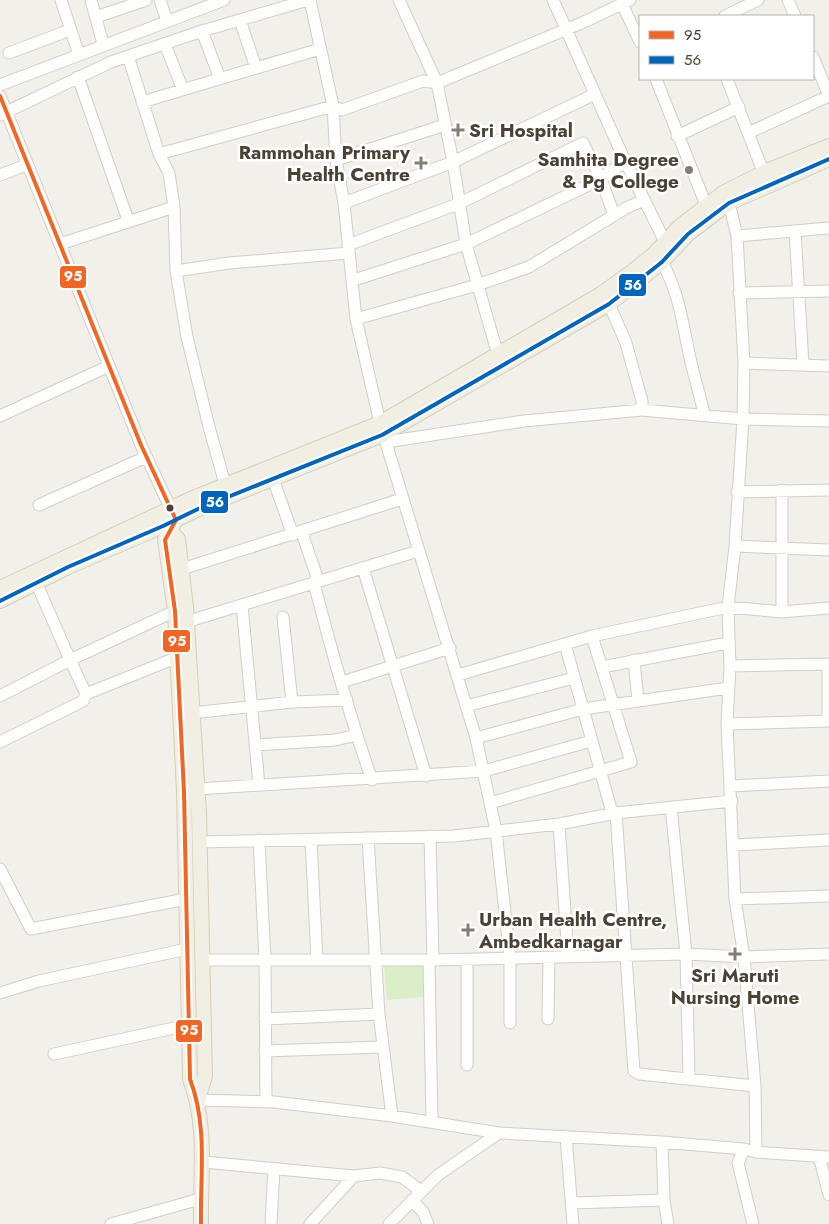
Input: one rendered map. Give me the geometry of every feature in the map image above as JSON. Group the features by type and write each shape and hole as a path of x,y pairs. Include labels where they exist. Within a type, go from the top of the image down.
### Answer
{"main road":[{"path":"0,588 273,479 381,429 609,304 662,262 688,234 729,203 766,178 829,146"},
{"path":"0,601 36,582 172,520 226,484 381,429 498,355 601,294 633,271 680,226 723,193 829,159"},
{"path":"172,520 178,539 182,570 197,789 205,1076 198,1100"},
{"path":"172,520 165,540 175,611 178,657 190,1079 198,1100 204,1162 200,1199 201,1224"}],"street":[{"path":"61,0 79,55"},
{"path":"91,0 103,44"},
{"path":"96,17 146,0"},
{"path":"160,0 167,21"},
{"path":"0,85 167,21 211,2 224,0"},
{"path":"2,114 78,77 128,56 202,31 309,0 333,106 336,160 344,203 348,249 354,280 356,319 381,429 450,648 476,738 496,831 510,958 510,1023"},
{"path":"399,0 437,83 453,162 458,204 466,244 498,355"},
{"path":"553,0 625,161 665,242"},
{"path":"727,15 758,0"},
{"path":"788,0 795,15"},
{"path":"159,154 333,106 342,110 423,81 437,83 626,2 639,39"},
{"path":"240,20 256,68"},
{"path":"9,53 70,30"},
{"path":"202,31 220,79"},
{"path":"165,44 183,90"},
{"path":"142,102 320,49"},
{"path":"128,56 159,154 169,173 174,208 176,271 197,382 226,484"},
{"path":"748,133 829,96 814,59"},
{"path":"78,77 128,220"},
{"path":"656,80 706,205"},
{"path":"727,80 766,178"},
{"path":"344,203 453,162 595,94"},
{"path":"0,96 2,114 60,244 172,520"},
{"path":"677,136 739,108"},
{"path":"336,160 445,125"},
{"path":"176,271 348,249 458,204 583,142 601,179 614,215"},
{"path":"354,280 466,244 601,179 625,161"},
{"path":"0,175 26,165"},
{"path":"356,319 477,285 529,267 614,215 644,200"},
{"path":"729,203 737,236 744,363 743,419 735,546 728,607 730,666 727,724 735,899 744,957 755,1086 756,1152"},
{"path":"60,244 128,220 174,208"},
{"path":"737,236 829,228"},
{"path":"795,231 802,364"},
{"path":"662,262 674,284 680,304 704,414"},
{"path":"739,293 829,291"},
{"path":"609,304 628,352 642,401 642,410"},
{"path":"744,363 829,366"},
{"path":"0,416 109,366"},
{"path":"381,429 392,441 524,421 642,410 704,414 743,419 829,420"},
{"path":"39,505 146,457"},
{"path":"273,479 317,577 314,583 356,735 372,780"},
{"path":"782,490 782,612"},
{"path":"737,492 829,490"},
{"path":"182,570 402,499"},
{"path":"735,546 782,550 829,550"},
{"path":"186,622 418,551"},
{"path":"363,568 391,666 426,776"},
{"path":"36,582 86,694"},
{"path":"242,605 259,785"},
{"path":"458,675 592,636 728,607 782,612 829,608"},
{"path":"0,696 70,660 175,611"},
{"path":"283,617 292,702"},
{"path":"490,802 600,773 632,762 592,636"},
{"path":"602,667 728,643"},
{"path":"565,644 600,773 611,809 616,813 634,1071 639,1074 755,1086"},
{"path":"342,682 450,648"},
{"path":"0,742 83,701 86,694 178,657"},
{"path":"634,660 638,701"},
{"path":"727,724 829,721 828,664 730,666"},
{"path":"466,706 574,678"},
{"path":"476,738 583,709 728,688"},
{"path":"192,713 292,702 347,700"},
{"path":"255,745 335,740 356,735"},
{"path":"197,789 372,780 484,771 591,741"},
{"path":"731,786 829,781"},
{"path":"199,842 430,836 496,831 559,824 616,813 671,806 732,801"},
{"path":"671,806 686,954 689,1078"},
{"path":"559,824 568,956"},
{"path":"430,836 432,1122"},
{"path":"368,838 374,960 382,1047 392,1116"},
{"path":"259,840 265,960 266,1101"},
{"path":"311,840 317,960"},
{"path":"733,845 829,840"},
{"path":"0,869 32,929 186,899"},
{"path":"735,899 829,896"},
{"path":"0,993 39,982 187,949"},
{"path":"203,960 467,960 686,954 744,957 829,954"},
{"path":"548,1019 549,958"},
{"path":"467,960 467,1065"},
{"path":"265,1019 379,1014"},
{"path":"54,1054 188,1025"},
{"path":"265,1051 382,1047"},
{"path":"198,1100 266,1101 392,1116 499,1133 662,1142 744,1149 756,1152 824,1156 829,1195"},
{"path":"389,1224 438,1175 499,1133"},
{"path":"566,1136 573,1224"},
{"path":"662,1142 664,1200 668,1224"},
{"path":"744,1149 738,1163 752,1224"},
{"path":"204,1162 354,1176 380,1173 402,1177 421,1191"},
{"path":"271,1224 274,1168"},
{"path":"310,1224 354,1176"},
{"path":"111,1224 200,1199"},
{"path":"412,1200 423,1212 428,1224"},
{"path":"572,1204 664,1200"}],"green space":[{"path":"424,962 426,997 387,1000 384,965"}],"transit line":[{"name":"95","path":"0,96 141,445 176,520 165,540 175,611 184,792 190,1079 196,1097 201,1133 201,1224"},
{"name":"56","path":"0,601 68,567 198,509 382,435 609,304 662,262 688,234 729,203 829,159"}],"place":[{"name":"Sri Hospital","path":"458,130"},
{"name":"Rammohan Primary Health Centre","path":"421,163"},
{"name":"Samhita Degree & Pg College","path":"689,170"},
{"name":"Urban Health Centre, Ambedkarnagar","path":"468,930"},
{"name":"Sri Maruti Nursing Home","path":"735,954"}]}
